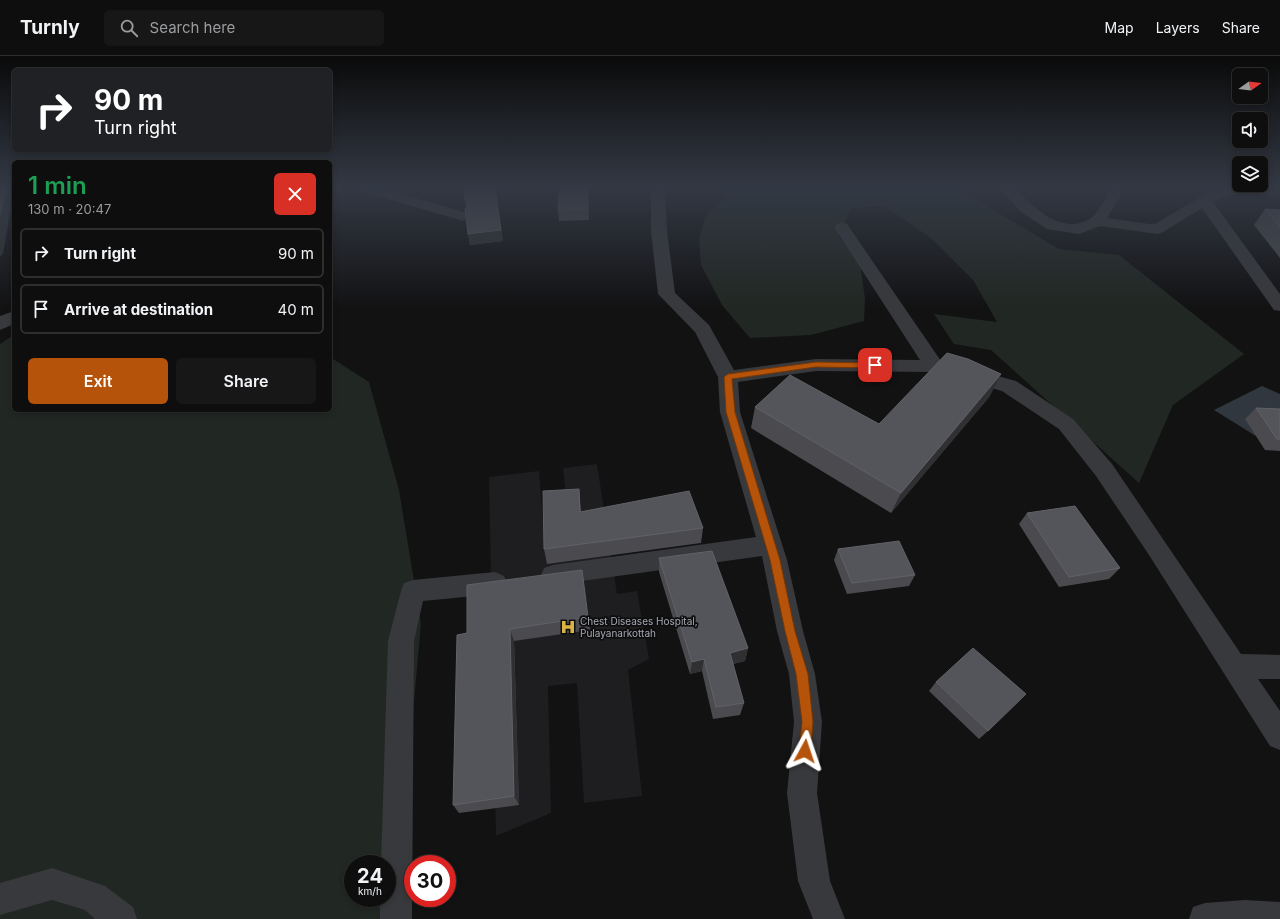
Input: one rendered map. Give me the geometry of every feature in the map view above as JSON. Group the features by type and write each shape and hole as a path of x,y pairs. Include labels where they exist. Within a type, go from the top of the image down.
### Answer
{"street":[{"path":"658,227 667,294 703,329 728,377 730,412 770,545 802,674 808,722 802,793 814,881 829,919"},
{"path":"842,227 934,366"},
{"path":"1063,227 1079,229 1083,227"},
{"path":"1138,227 1149,229 1158,229 1161,227"},
{"path":"1224,227 1280,306"},
{"path":"0,307 12,302"},
{"path":"0,324 12,317"},
{"path":"728,377 816,365 934,366 1009,386 1066,424 1104,470 1280,736"},
{"path":"396,919 401,641 413,591 523,579 770,545"},
{"path":"1234,666 1280,667"},
{"path":"0,899 52,884 94,897 122,919"},
{"path":"1205,919 1246,916 1280,918"}],"shaded area":[{"path":"702,227 843,227 839,236 860,264 865,299 864,321 811,335 750,338 722,305 701,265 699,239"},
{"path":"915,227 1023,227 1059,249 1119,255 1244,354 1173,405 1139,483 991,350 954,344 934,314 997,322 973,280 931,238"},
{"path":"12,336 12,412 332,412 332,358 369,382 399,490 421,624 410,746 411,855 404,855 404,907 411,907 411,919 0,919 0,344"},
{"path":"1262,386 1280,394 1280,451 1214,410"},
{"name":"Chest Diseases Hospital, Pulayanarkottah","path":"597,464 617,594 637,591 649,659 628,670 642,796 584,803 577,683 548,686 551,813 496,836 489,477 539,471 546,556 572,553 563,468"}],"building":[{"path":"467,227 501,227 501,230 468,234"},
{"path":"947,353 968,359 1001,374 901,493 755,407 790,375 879,424"},
{"path":"1256,408 1280,409 1280,439 1277,439"},
{"path":"579,489 580,512 689,491 703,528 544,549 543,491"},
{"path":"1075,506 1120,568 1069,577 1027,513"},
{"path":"899,541 915,575 852,583 838,549"},
{"path":"712,551 748,648 730,653 744,703 716,707 704,659 692,662 659,558"},
{"path":"582,570 588,617 510,629 514,796 453,805 457,635 467,633 467,585"},
{"path":"973,648 1026,694 988,731 936,682"}],"place":[{"name":"Chest Diseases Hospital, Pulayanarkottah","path":"568,627"}],"route":[{"path":"805,751 808,722 802,674 790,631 775,560 730,412 728,377 816,365 875,365"}]}
